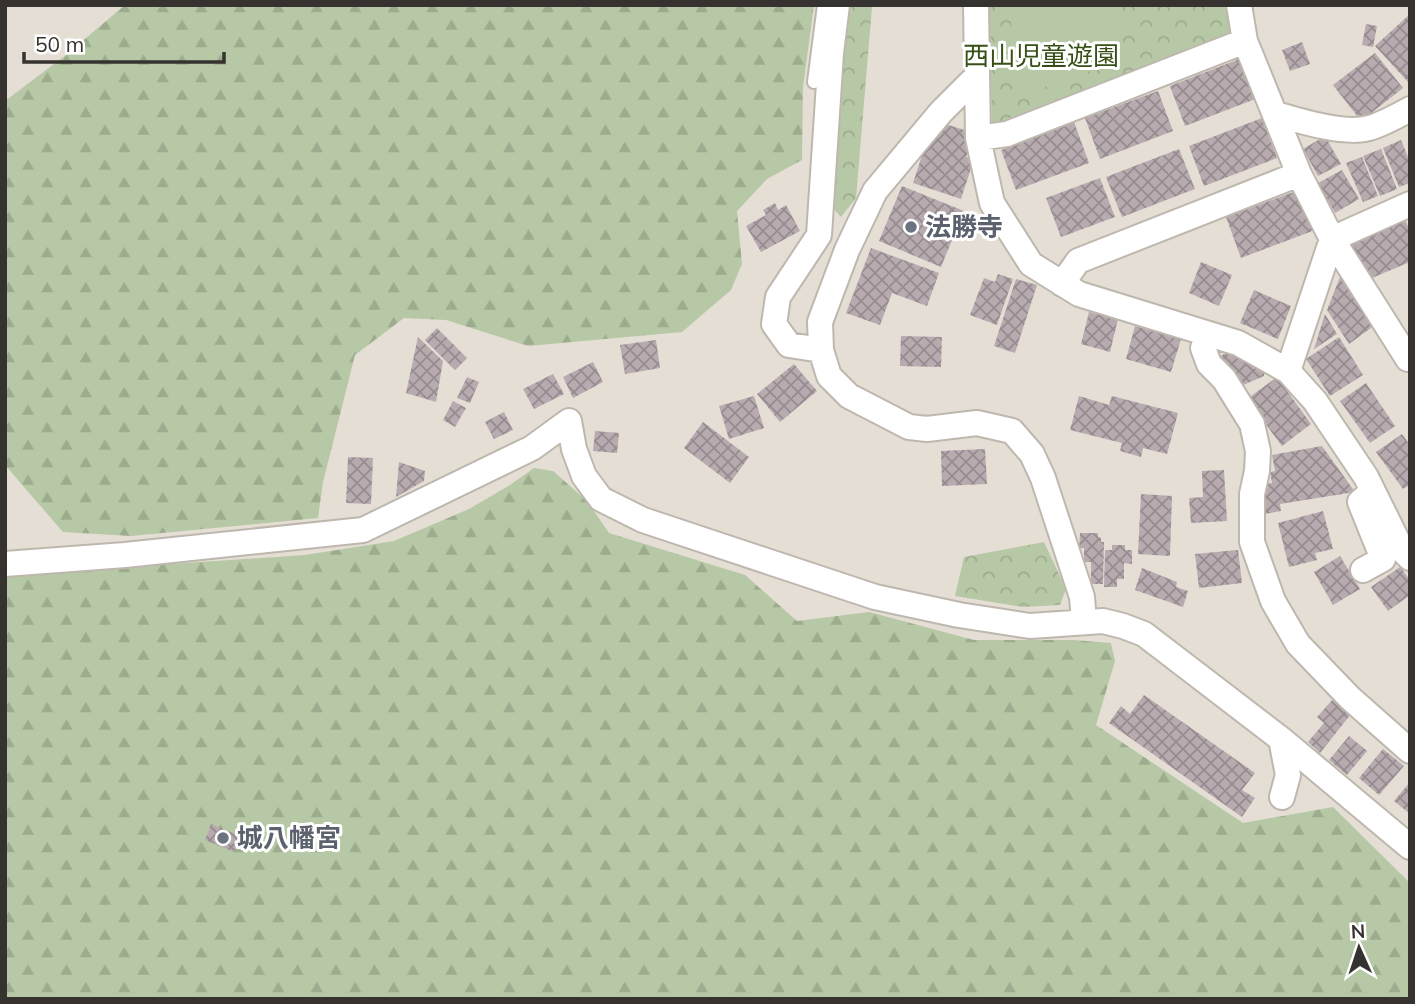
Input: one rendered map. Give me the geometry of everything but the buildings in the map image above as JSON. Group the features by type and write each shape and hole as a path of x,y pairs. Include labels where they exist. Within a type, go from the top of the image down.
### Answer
{"street":[{"path":"821,350 789,345 774,324 778,297 818,235 837,5"},
{"path":"976,5 978,138 992,203 1031,264 1079,294 1238,343 1288,371 1315,401 1373,491 1402,550 1410,558"},
{"path":"1238,5 1244,41 1299,174 1332,239 1408,359"},
{"path":"978,138 1007,134 1244,41"},
{"path":"976,77 941,112 875,191 847,250 820,322 821,350 829,376 849,396 909,428 977,424 1012,431 1032,454 1043,478 1082,597 1084,621"},
{"path":"1276,114 1324,126 1360,130 1380,124 1410,109"},
{"path":"1062,284 1078,261 1299,174"},
{"path":"1288,371 1332,239 1410,204"},
{"path":"1208,334 1203,348 1209,364 1224,379 1252,424 1258,451 1252,494 1252,542 1273,601 1298,644 1350,698 1410,751"},
{"path":"5,564 139,554 363,530 532,448 569,421 574,449 584,476 595,491 601,499 643,520 875,597 959,615 1030,626 1103,621 1144,634 1281,739 1410,848"},
{"path":"1363,570 1383,559 1360,502 1373,491"},
{"path":"1281,739 1288,775 1282,797"}],"lane":[{"path":"814,82 824,5"}],"green space":[{"path":"125,5 814,5 803,87 802,160 767,179 737,211 742,264 731,290 682,332 528,346 446,320 404,318 355,355 323,482 318,518 131,536 63,532 5,465 5,101 66,55"},
{"path":"845,5 872,7 856,198 841,217 834,209 832,166"},
{"name":"西山児童遊園","path":"989,5 1227,5 1232,38 992,127"},
{"path":"1010,5 1122,5 1122,60 1016,97"},
{"path":"534,468 553,471 587,501 609,533 745,575 797,621 869,612 974,640 1073,640 1111,643 1115,661 1096,725 1243,823 1333,807 1410,883 1410,999 5,999 5,575 305,555 394,541 469,509"},
{"path":"1044,542 1066,589 1060,605 1023,607 955,596 964,557"}],"place":[{"name":"法勝寺","path":"911,227"},
{"name":"城八幡宮","path":"223,838"}]}
